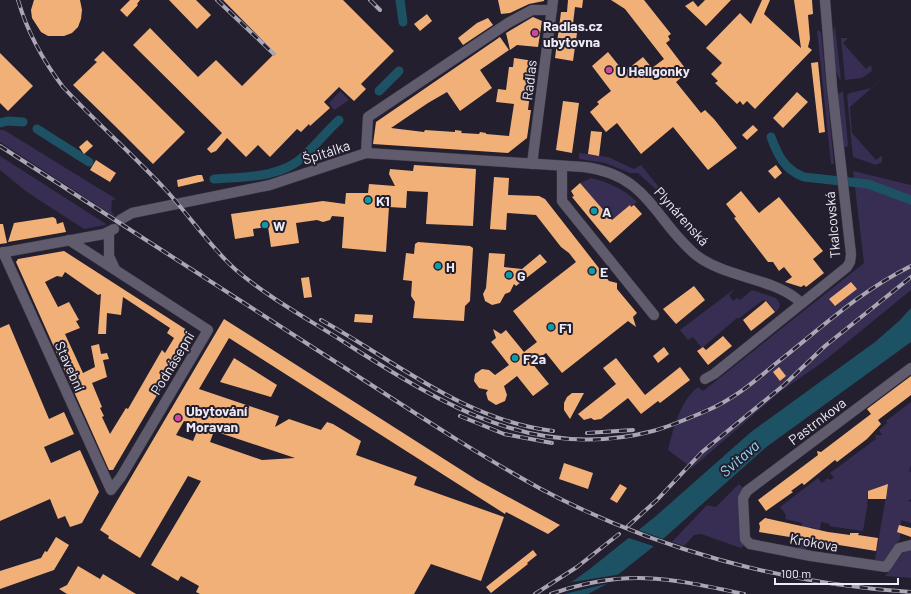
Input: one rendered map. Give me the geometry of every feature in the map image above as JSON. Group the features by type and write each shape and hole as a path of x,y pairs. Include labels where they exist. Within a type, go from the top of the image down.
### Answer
{"street":[{"name":"Tkalcovská","path":"705,379 714,374 847,267 850,262 851,254 843,189 825,0"},
{"name":"Špitálka","path":"120,220 132,212 270,185 366,153 368,117 508,23 532,10 552,5"},
{"name":"Radlas","path":"532,164 552,5"},
{"name":"Plynárenská","path":"366,153 603,170 630,183 653,204 697,255 719,268 783,290 795,296 801,303"},
{"path":"562,166 562,201 654,315"},
{"path":"1,253 111,231 109,256 116,270"},
{"name":"Podnásepní","path":"69,240 208,330 121,477 111,490"},
{"name":"Stavební","path":"1,253 111,490"},
{"name":"Pastrnkova","path":"743,498 747,491 911,368"},
{"name":"Krokova","path":"743,498 745,540 750,544 811,556 886,567 899,548 911,545"}],"shaded area":[{"path":"835,26 841,80 838,77 836,70 834,54 833,37"},
{"path":"817,30 821,32 834,164 831,164"},
{"path":"841,38 848,38 843,43 866,69 871,65 872,71 862,78 845,80"},
{"path":"893,69 850,107 852,133 876,160 881,156 882,157 882,162 876,165 853,157 847,95 871,88"},
{"path":"340,91 349,100 334,110 329,103"},
{"path":"843,91 848,144 847,147 844,147 838,94"},
{"path":"0,130 4,130 116,199 111,201 111,210 115,217 0,142"},
{"path":"579,153 608,157 634,169 641,165 695,232 699,234 696,237 664,197 638,173 630,173 605,163 579,159"},
{"path":"0,156 106,224 84,229 27,192 0,170"},
{"path":"853,171 911,185 911,290 823,362 781,391 692,468 668,450 678,416 686,400 698,387 703,391 864,263"},
{"path":"591,178 616,187 627,193 637,202 612,220 580,183"},
{"path":"733,290 729,295 733,301 737,298 740,300 752,290 776,298 780,304 779,308 776,312 767,301 763,300 738,319 737,318 702,348 693,337 688,340 680,330"},
{"path":"911,402 911,465 909,471 911,472 911,499 908,501 911,502 911,523 901,520 900,539 883,562 875,560 888,485 868,491 863,531 829,526 830,524 821,522 820,530 811,527 806,550 798,549 802,523 785,519 786,515 780,507 818,478 822,483 828,478 830,480 834,478 830,473 876,439 875,435 882,435 879,430 887,423 886,421"},
{"path":"739,484 744,489 739,495 742,541 744,546 741,548 701,534 694,535 684,546 672,542 707,505 716,507"},
{"path":"911,550 911,578 885,576 903,553"}],"water":[{"name":"Svitava","path":"911,308 911,342 765,448 663,539 605,585 588,594 559,594 569,584 656,516 751,432 875,342 899,321"}],"pier":[{"path":"636,529 665,540 656,547 626,537"},
{"path":"622,574 610,583 564,594 557,594 563,586 573,582"}],"building":[{"path":"34,0 80,0 82,10 78,27 72,33 64,36 48,36 41,32 32,18 31,10"},
{"path":"130,0 140,0 137,4 138,5 127,17 120,10"},
{"path":"169,0 196,0 211,15 197,29"},
{"path":"223,0 343,0 394,51 361,84 366,89 354,101 339,87 324,102 330,108 301,132 297,129 270,157 258,145 246,157 227,138 216,151 211,153 207,149 222,133 133,45 150,28 198,77 216,60 242,86 275,53"},
{"path":"498,0 544,1 529,4 510,13 501,14"},
{"path":"568,0 583,0 582,8 575,7 572,32 577,33 573,61 555,58 561,12 567,12"},
{"path":"611,0 644,0 671,34 668,36 670,40 666,43 688,72 676,82 701,113 705,110 714,119 737,148 708,170 673,127 641,154 617,123 606,132 590,112 599,104 597,102 611,91 592,66 608,52 624,72 643,57 652,68 664,59 625,9"},
{"path":"705,0 731,0 706,26 685,6 693,1 698,7"},
{"path":"762,0 770,0 764,14 801,48 794,0 812,0 813,14 808,15 810,39 808,47 812,50 755,109 747,101 743,105 740,101 737,104 715,83 718,81 711,74 722,63 706,48 740,13 751,24"},
{"path":"427,14 432,21 420,31 414,24"},
{"path":"533,17 542,21 538,47 517,45 510,50 506,33"},
{"path":"488,18 493,25 463,45 458,38 477,23"},
{"path":"500,37 509,50 480,70 492,88 460,111 447,92 391,128 424,132 425,130 455,132 455,130 462,131 461,133 479,134 480,132 509,136 514,104 496,102 498,89 506,90 509,67 513,67 514,58 534,61 528,110 531,110 527,138 508,153 373,144 376,122"},
{"path":"103,51 185,132 153,164 73,85 97,62 94,60"},
{"path":"0,53 33,86 8,111 0,103"},
{"path":"818,62 825,132 819,133 811,63"},
{"path":"797,92 808,102 783,128 773,118"},
{"path":"563,101 579,103 572,153 556,150"},
{"path":"753,125 758,130 747,140 742,135"},
{"path":"591,131 602,132 599,156 588,154"},
{"path":"87,140 93,146 84,154 79,147"},
{"path":"96,160 116,173 110,182 90,170"},
{"path":"414,165 476,169 473,226 426,224 428,192 407,191 406,208 389,207 386,252 342,248 344,217 332,216 330,220 323,222 317,220 296,223 299,243 271,247 268,227 253,229 254,236 235,239 231,214 323,201 345,204 346,193 368,193 369,184 395,186 389,174 390,169 413,171"},
{"path":"776,165 782,173 775,179 768,171"},
{"path":"202,175 204,181 178,187 177,180"},
{"path":"494,177 509,178 508,195 539,196 545,199 609,281 617,283 617,289 637,313 633,317 636,327 628,321 562,373 546,353 532,363 549,384 533,396 517,376 504,386 507,395 505,401 496,405 488,400 486,393 488,390 479,388 474,381 475,374 482,369 489,370 495,375 509,365 491,342 496,338 493,329 501,334 506,330 524,352 537,342 513,311 576,262 569,253 561,247 536,215 507,213 506,230 490,229"},
{"name":"A","path":"580,183 612,220 630,205 631,207 634,205 642,214 610,243 572,197 574,196 571,191"},
{"path":"741,191 759,213 779,197 823,251 813,259 824,273 806,287 804,285 801,287 785,282 792,277 784,267 779,271 773,262 768,262 734,218 736,217 726,204"},
{"path":"53,217 56,219 57,224 63,222 66,232 8,242 14,223"},
{"path":"0,224 3,224 7,243 0,244"},
{"name":"H","path":"418,242 470,246 473,248 470,301 465,306 464,321 413,318 415,302 411,296 412,281 403,280 406,253 414,254 415,244"},
{"path":"64,251 193,334 113,470 109,470 16,262 18,259","holes":["65,272 98,295 101,294 98,334 106,334 107,313 121,315 123,297 170,328 167,333 174,338 165,353 162,350 128,409 126,408 110,434 102,417 104,416 100,408 102,407 92,383 107,377 103,360 109,359 107,353 101,354 99,344 91,346 95,367 83,373 65,334 80,328 76,321 79,320 69,302 58,307 45,282 57,276 62,277"]},
{"name":"G","path":"489,253 505,254 504,267 522,269 540,254 547,262 516,286 514,284 510,292 505,294 500,303 492,305 485,301 483,294 486,288"},
{"path":"309,277 312,297 304,298 301,278"},
{"path":"851,282 857,289 835,306 829,299"},
{"path":"694,286 705,300 676,324 663,309"},
{"path":"766,301 775,312 751,331 743,320"},
{"path":"355,314 373,315 372,323 354,322"},
{"path":"224,319 477,480 560,525 548,534 506,512 505,514 229,338 199,389 279,416 275,427 289,419 321,430 327,422 333,424 361,441 356,455 417,477 414,485 504,517 481,581 431,564 414,594 200,594 196,592 199,586 181,576 178,581 151,565 201,481 188,476 140,558 108,538 109,536 100,530","holes":["184,421 199,426 193,441 176,435","214,431 295,458 262,460 210,442"]},
{"path":"9,324 49,419 64,412 74,434 44,447 51,463 80,450 99,492 82,523 70,527 65,516 58,519 50,499 0,521 0,328"},
{"path":"723,336 732,346 708,365 697,351 703,347 706,350"},
{"path":"664,347 669,354 658,363 653,356"},
{"path":"234,358 277,385 271,397 220,382"},
{"path":"616,358 645,395 680,367 690,380 660,403 658,401 641,414 628,398 601,419 594,420 591,418 584,420 578,414 616,384 603,368"},
{"path":"779,367 786,376 780,381 773,372"},
{"path":"911,376 911,395 878,420 881,424 867,439 837,462 835,460 804,485 802,483 791,491 793,492 766,511 758,500 818,455 817,451 821,452 871,414 867,409"},
{"path":"572,393 584,393 570,419 564,410 564,403 567,397"},
{"path":"564,463 593,473 588,489 559,479"},
{"path":"620,484 627,488 617,503 610,499"},
{"path":"888,484 886,499 868,499 868,491"},
{"path":"765,518 828,532 850,535 850,533 859,533 858,535 878,538 876,551 759,532 759,523"},
{"path":"899,525 911,528 911,537 897,532"},
{"path":"56,537 69,545 54,570 0,589 0,571 41,558 45,551 47,552"},
{"path":"533,550 537,555 527,563 528,564 491,593 486,587"},
{"path":"78,566 100,579 103,574 136,594 67,594 59,589 67,585"}],"waterway":[{"path":"400,0 403,22"},
{"path":"379,91 399,71"},
{"path":"214,179 249,177 285,169 304,156 339,120"},
{"path":"0,123 8,121 23,122"},
{"path":"37,129 89,162"},
{"path":"771,137 783,162 797,174 804,177 868,184 911,200"}],"railway":[{"path":"18,0 26,23 37,46 63,87 165,189 208,241 236,270 276,300 383,367 455,407 492,422 529,433 569,439 610,439 653,431 673,424 716,407 742,391 857,299 874,287 911,266"},
{"path":"217,0 274,54"},
{"path":"370,0 380,10"},
{"path":"0,146 400,404 512,473 541,489 628,529 674,546 720,560 767,572 815,581 863,588 911,592"},
{"path":"628,526 657,500 702,452 784,385 825,346 911,277"},
{"path":"321,320 404,371 461,402 490,415 521,425 553,431"},
{"path":"460,416 504,434 552,443"},
{"path":"587,433 633,430"},
{"path":"535,594 577,567 619,534"},
{"path":"551,594 578,586 625,578 670,580 744,594"}],"place":[{"name":"Radlas.cz ubytovna","path":"535,33"},
{"name":"U Heligonky","path":"609,70"},
{"name":"K1","path":"368,200"},
{"name":"A","path":"594,211"},
{"name":"W","path":"265,225"},
{"name":"H","path":"438,266"},
{"name":"E","path":"592,271"},
{"name":"G","path":"509,275"},
{"name":"F1","path":"551,327"},
{"name":"F2a","path":"515,358"},
{"name":"Ubytování Moravan","path":"178,418"}]}
